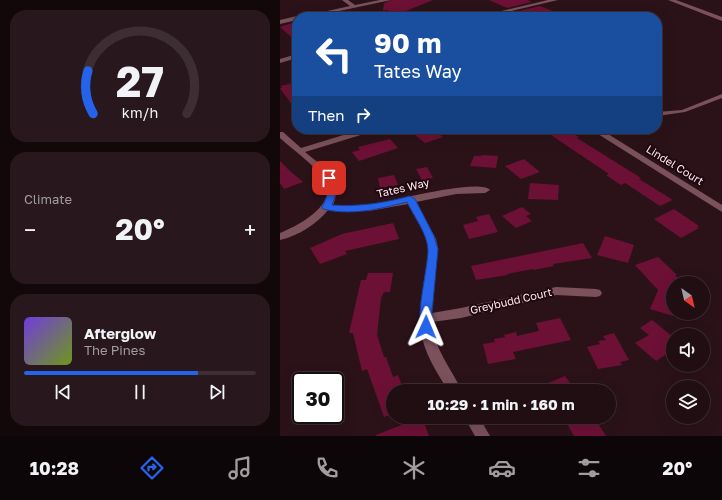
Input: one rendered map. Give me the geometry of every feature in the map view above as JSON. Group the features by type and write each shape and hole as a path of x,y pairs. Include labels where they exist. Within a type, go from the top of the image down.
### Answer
{"street":[{"path":"345,0 355,7"},
{"path":"329,12 388,0"},
{"path":"501,12 555,0"},
{"path":"671,0 722,20"},
{"path":"280,22 292,19"},
{"path":"281,61 292,58"},
{"path":"280,134 325,174 330,180 333,190 332,196 326,207 306,225 280,237"},
{"path":"299,151 355,134"},
{"name":"Lindel Court","path":"602,134 722,210"},
{"name":"Tates Way","path":"326,207 349,209 376,207 450,190 485,190"},
{"path":"410,199 430,236 433,249 426,318 430,343 451,384"},
{"name":"Greybudd Court","path":"426,318 461,313 556,291 596,293"},
{"path":"475,424 483,436"}],"lane":[{"path":"662,113 683,111 722,96"}],"building":[{"path":"392,0 433,0 406,12 388,12 388,10 383,11 384,3"},
{"path":"489,0 527,0 532,2 507,8"},
{"path":"540,6 555,12 515,12"},
{"path":"292,23 292,38 280,27"},
{"path":"292,83 292,105 280,88 282,88 281,86"},
{"path":"439,134 443,137 425,143 415,135"},
{"path":"549,134 574,134 579,137 577,138 673,200 660,206 625,183 621,185 606,175 609,174"},
{"path":"390,139 398,148 359,161 352,152 360,150 358,147"},
{"path":"474,156 498,156 496,168 470,166"},
{"path":"524,159 540,172 521,179 505,166"},
{"path":"280,161 303,182 284,189 280,183"},
{"path":"427,167 433,178 422,180 416,169"},
{"path":"394,175 398,185 380,188 378,178"},
{"path":"530,183 559,185 558,200 528,199"},
{"path":"522,207 531,214 526,216 532,221 516,228 502,216"},
{"path":"674,209 699,226 697,227 699,228 681,238 654,219"},
{"path":"489,214 498,232 469,239 463,225 478,221 476,217"},
{"path":"393,223 399,239 345,251 347,254 320,264 310,248 342,234"},
{"path":"605,236 634,245 628,263 597,255"},
{"path":"583,243 592,258 553,264 554,266 476,280 471,266"},
{"path":"658,257 677,275 666,276 666,314 650,309 658,290 635,265"},
{"path":"368,273 393,273 390,292 384,292 381,298 377,335 384,357 386,357 393,377 398,375 401,384 386,384 386,416 384,417 367,369 362,371 353,333 349,333 361,280 366,280"},
{"path":"560,318 571,340 513,352 516,359 488,364 483,344 495,342 494,339 505,337 504,335 516,332 517,336 539,331 536,323"},
{"path":"652,320 666,331 666,355 656,361 635,343 649,335 640,328"},
{"path":"614,333 629,360 620,362 622,365 598,369 587,347 600,344 598,341 606,340 603,336"},
{"path":"565,376 571,384 546,384"},
{"path":"404,424 425,424 429,436 376,436"},
{"path":"567,424 598,424 606,436 574,436"}],"route":[{"path":"329,178 333,190 329,204 326,207 349,209 376,207 410,199 430,236 434,257 426,312 426,327"}]}
